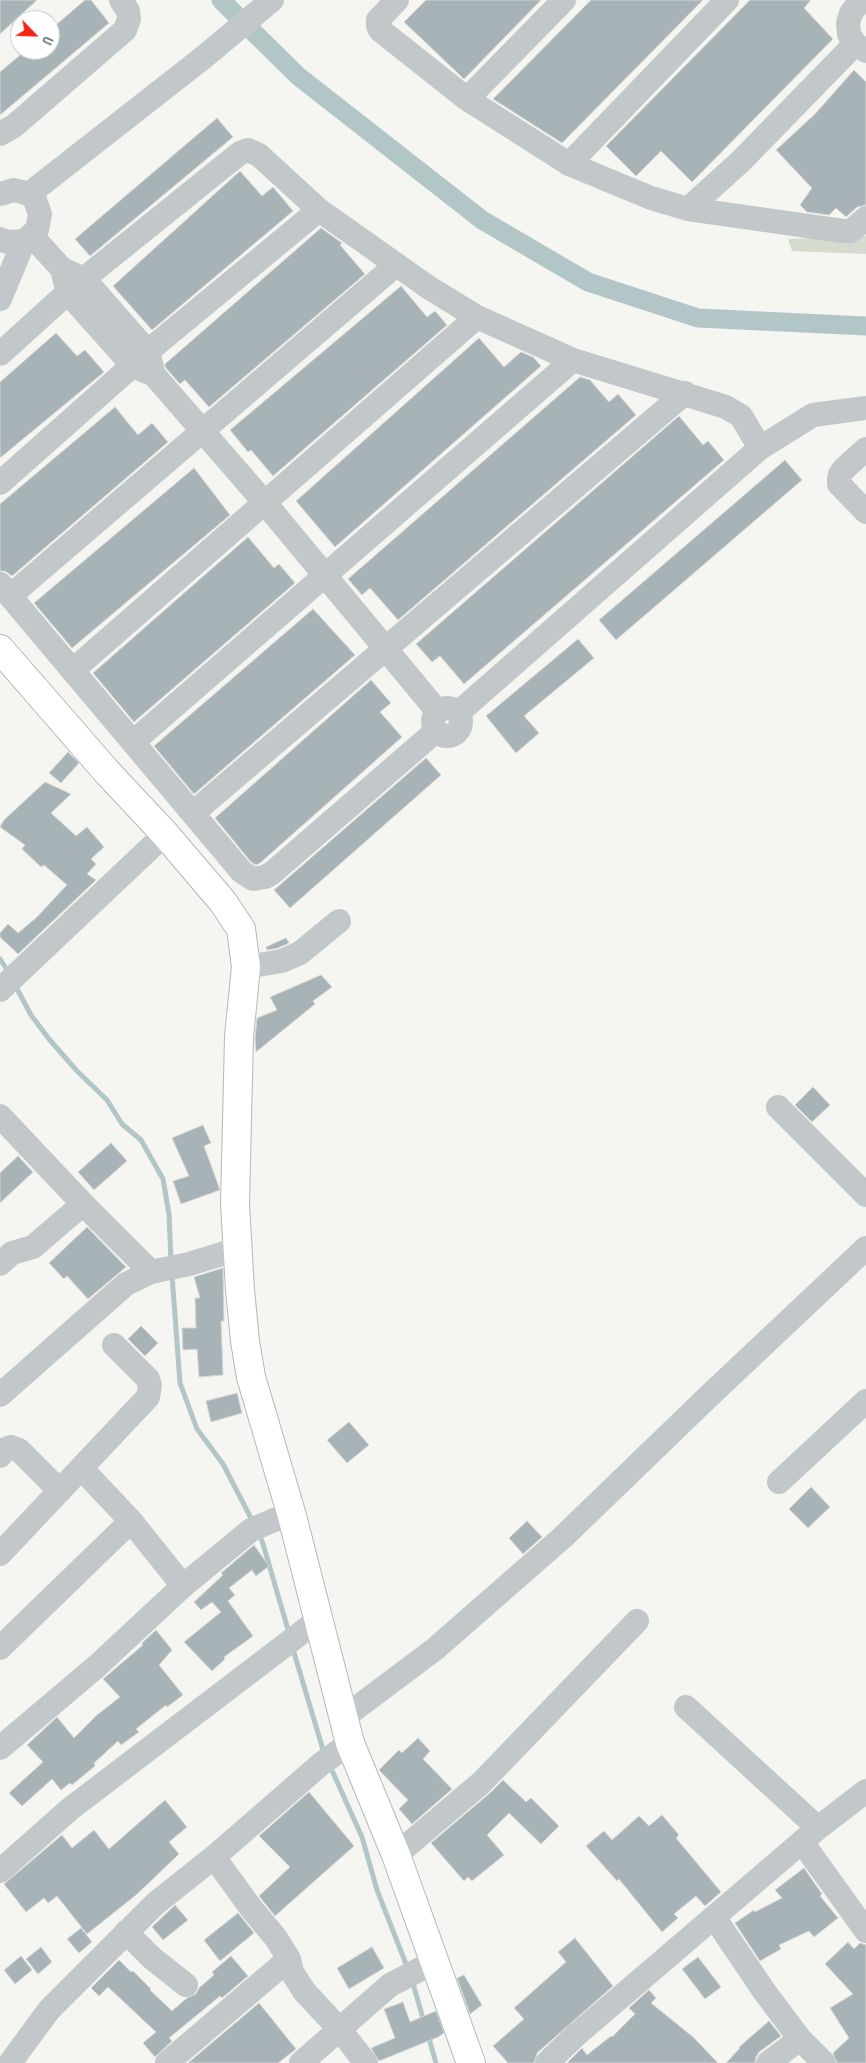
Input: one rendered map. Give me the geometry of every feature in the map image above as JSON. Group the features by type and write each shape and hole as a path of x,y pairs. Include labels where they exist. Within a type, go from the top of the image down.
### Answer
{"main road":[{"path":"0,650 107,772 165,834 223,902 237,922 244,942 246,967 239,1037 236,1204 245,1341 283,1518 302,1632 338,1744 396,1854 430,1965 471,2063"}],"street":[{"path":"0,134 14,126 125,30 129,19 128,11 121,0"},
{"path":"29,194 204,57 272,0"},
{"path":"397,0 378,20 380,30 467,99 570,164 651,198 688,209 843,232 851,231 866,218"},
{"path":"467,99 564,0"},
{"path":"570,164 727,0"},
{"path":"688,209 860,48 849,34 848,23 851,13 859,2"},
{"path":"0,354 76,286 244,151 253,151 260,155 319,210 396,264 477,317 573,360 685,393 735,412 741,416 760,448"},
{"path":"0,194 14,190 29,194 39,207 40,214 40,223 28,239 0,299"},
{"path":"0,483 145,365 319,210"},
{"path":"0,239 16,243 28,239"},
{"path":"28,239 62,269 265,503 444,719"},
{"path":"396,264 202,431 5,590 242,872 253,879 265,877 444,719 760,448 813,415 866,408"},
{"path":"73,670 477,317"},
{"path":"134,742 573,360"},
{"path":"193,813 685,393"},
{"path":"866,448 840,474 839,484 866,512"},
{"path":"11,981 165,834"},
{"path":"246,967 282,960 300,952 339,921"},
{"path":"778,1107 866,1195"},
{"path":"0,1116 83,1204 169,1268"},
{"path":"0,1264 12,1253 34,1247 83,1204"},
{"path":"10,2063 50,2010 155,1904 214,1857 338,1744 435,1649 556,1543 866,1248"},
{"path":"0,1396 126,1284 169,1268 238,1249"},
{"path":"0,1554 148,1397 150,1385 148,1379 114,1344"},
{"path":"779,1482 866,1401"},
{"path":"0,1456 6,1449 11,1447 19,1450 60,1491"},
{"path":"81,1468 131,1521 183,1586"},
{"path":"0,1748 97,1666 183,1586 251,1530 283,1518"},
{"path":"0,1648 131,1521"},
{"path":"396,1854 481,1783 637,1621"},
{"path":"0,1871 70,1809 302,1632"},
{"path":"686,1707 810,1835 866,1931"},
{"path":"547,2063 575,2036 810,1835 866,1791"},
{"path":"214,1857 251,1908 276,1938 289,1958 292,1972 304,1991 340,2030 366,2063"},
{"path":"714,1917 800,2040 824,2063"},
{"path":"126,1932 152,1958 186,1985"},
{"path":"167,2063 289,1958"},
{"path":"301,2063 390,1986 430,1965"},
{"path":"768,2063 800,2040"},
{"path":"0,2056 6,2063"}],"shaded area":[{"path":"866,236 866,254 792,251 788,239"}],"building":[{"path":"0,0 37,0 26,10 10,10 10,25 0,34"},
{"path":"85,0 91,0 109,23 0,115 0,72 14,60 60,60 60,21"},
{"path":"426,0 541,0 464,79 404,22"},
{"path":"591,0 703,0 562,143 493,99"},
{"path":"750,0 811,0 804,8 833,39 692,182 661,151 636,176 606,146"},
{"path":"854,70 866,82 866,205 857,207 846,217 836,208 829,215 807,212 800,205 812,188 776,150 815,114"},
{"path":"217,118 233,137 90,256 75,239"},
{"path":"240,171 262,196 273,187 293,211 152,330 113,286"},
{"path":"321,228 342,243 340,245 365,274 209,407 185,380 180,384 165,367 165,364"},
{"path":"401,286 427,317 435,311 447,325 273,476 251,450 248,452 230,430"},
{"path":"56,333 77,356 85,350 104,372 0,458 0,382"},
{"path":"479,338 504,367 521,352 533,357 541,366 335,547 296,501"},
{"path":"580,377 590,380 609,402 618,394 636,415 398,620 370,588 362,595 348,579"},
{"path":"115,407 138,435 152,423 168,442 12,576 5,571 0,571 0,504"},
{"path":"679,416 703,445 708,441 724,460 464,684 440,656 432,662 416,644"},
{"path":"785,460 802,480 616,640 599,620"},
{"path":"194,468 230,515 72,648 34,603"},
{"path":"248,537 274,568 279,564 295,583 134,722 93,673"},
{"path":"313,609 355,655 194,794 154,746"},
{"path":"578,639 594,658 524,716 539,733 516,753 486,716"},
{"path":"371,680 391,703 380,712 402,737 260,863 256,865 251,862 215,818"},
{"path":"68,752 79,763 61,783 49,773"},
{"path":"426,758 441,775 290,908 274,890"},
{"path":"45,782 71,794 51,813 76,836 87,827 104,847 91,859 96,864 87,874 96,880 18,954 0,937 0,933 8,924 18,933 36,918 67,885 44,865 41,867 22,849 25,845 0,827 4,820"},
{"path":"286,938 289,943 267,950 266,947"},
{"path":"321,975 332,987 313,1001 315,1004 256,1052 257,1018 277,1010 270,997"},
{"path":"813,1087 830,1105 812,1122 795,1105"},
{"path":"203,1125 211,1143 204,1146 220,1190 181,1204 173,1181 189,1176 172,1138"},
{"path":"111,1143 127,1161 94,1190 78,1172"},
{"path":"18,1156 33,1172 0,1203 0,1173"},
{"path":"87,1227 126,1267 88,1299 67,1276 64,1279 49,1263"},
{"path":"223,1268 224,1321 221,1321 223,1375 199,1377 197,1349 183,1350 182,1328 196,1328 195,1298 200,1298 194,1277"},
{"path":"141,1326 158,1343 145,1356 128,1339"},
{"path":"237,1393 242,1413 211,1422 206,1401"},
{"path":"349,1422 369,1445 347,1463 327,1440"},
{"path":"811,1487 830,1507 808,1528 789,1509"},
{"path":"527,1521 542,1537 523,1554 509,1538"},
{"path":"254,1545 269,1566 256,1576 252,1570 229,1588 235,1595 228,1601 253,1636 224,1657 225,1659 212,1671 184,1642 221,1612 212,1602 201,1610 194,1602 223,1575 221,1573"},
{"path":"156,1630 172,1650 159,1665 183,1695 167,1707 166,1705 136,1729 139,1732 121,1745 118,1741 94,1763 95,1766 72,1785 70,1783 61,1790 52,1779 22,1806 9,1793 43,1762 27,1745 57,1717 74,1738 97,1715 120,1697 103,1679 143,1645 142,1643"},
{"path":"418,1738 430,1751 423,1759 452,1789 412,1824 399,1809 408,1800 379,1770 399,1750 402,1753"},
{"path":"503,1780 526,1802 531,1798 559,1826 541,1844 509,1813 487,1835 504,1855 472,1881 468,1877 464,1881 431,1843"},
{"path":"309,1792 354,1846 275,1916 259,1896 290,1867 259,1836"},
{"path":"165,1800 187,1827 169,1842 179,1854 136,1895 87,1934 57,1896 48,1903 44,1898 26,1912 4,1884 62,1835 72,1848 94,1830 109,1849"},
{"path":"662,1815 679,1835 676,1838 721,1892 705,1906 696,1896 674,1914 678,1918 662,1932 619,1879 617,1881 586,1846 604,1831 612,1840 639,1816 649,1826"},
{"path":"804,1868 822,1894 820,1896 838,1918 814,1937 809,1931 779,1945 781,1949 760,1961 735,1923 754,1910 755,1912 782,1898 775,1890"},
{"path":"175,1905 188,1920 163,1940 152,1927"},
{"path":"238,1913 254,1933 220,1961 204,1940"},
{"path":"81,1928 92,1942 79,1953 67,1939"},
{"path":"575,1938 613,1986 537,2053 534,2063 508,2063 493,2046 524,2019 514,2008 566,1962 558,1952"},
{"path":"848,1942 854,1949 860,1943 866,1945 866,2063 837,2063 833,2053 849,2038 830,2008 853,1994 825,1964"},
{"path":"41,1947 52,1962 38,1974 26,1959"},
{"path":"372,1947 384,1968 349,1989 337,1968"},
{"path":"21,1956 32,1970 15,1984 4,1970"},
{"path":"231,1956 248,1976 222,1998 220,1996 169,2038 172,2041 155,2057 143,2043 156,2032 108,1987 99,1996 91,1988 119,1960 131,1972 133,1971 172,2011 187,1998 196,1994 199,1988 214,1975 212,1972"},
{"path":"698,1957 721,1987 705,1999 682,1969"},
{"path":"464,1975 482,2005 470,2014 457,1978"},
{"path":"649,1990 656,1998 651,2003 693,2037 718,2063 567,2063 582,2048 587,2055 612,2037 635,2014 629,2008"},
{"path":"403,2002 410,2022 436,2011 444,2033 379,2061 371,2048 395,2038 384,2009"},
{"path":"259,2003 296,2049 278,2063 188,2063"},
{"path":"769,2021 781,2036 759,2052 755,2063 726,2063 739,2047"}],"waterway":[{"path":"221,0 298,76 482,220 588,282 698,318 866,326"},
{"path":"0,959 9,973"},
{"path":"15,985 31,1015 49,1039 77,1071 107,1100 122,1124 141,1140 163,1179 169,1214 171,1261"},
{"path":"172,1275 180,1383 197,1429 223,1464 253,1522"},
{"path":"259,1534 289,1633"},
{"path":"292,1646 324,1753"},
{"path":"330,1766 362,1837 377,1890 408,1969"},
{"path":"412,1980 424,2022"},
{"path":"428,2035 436,2063"}]}
